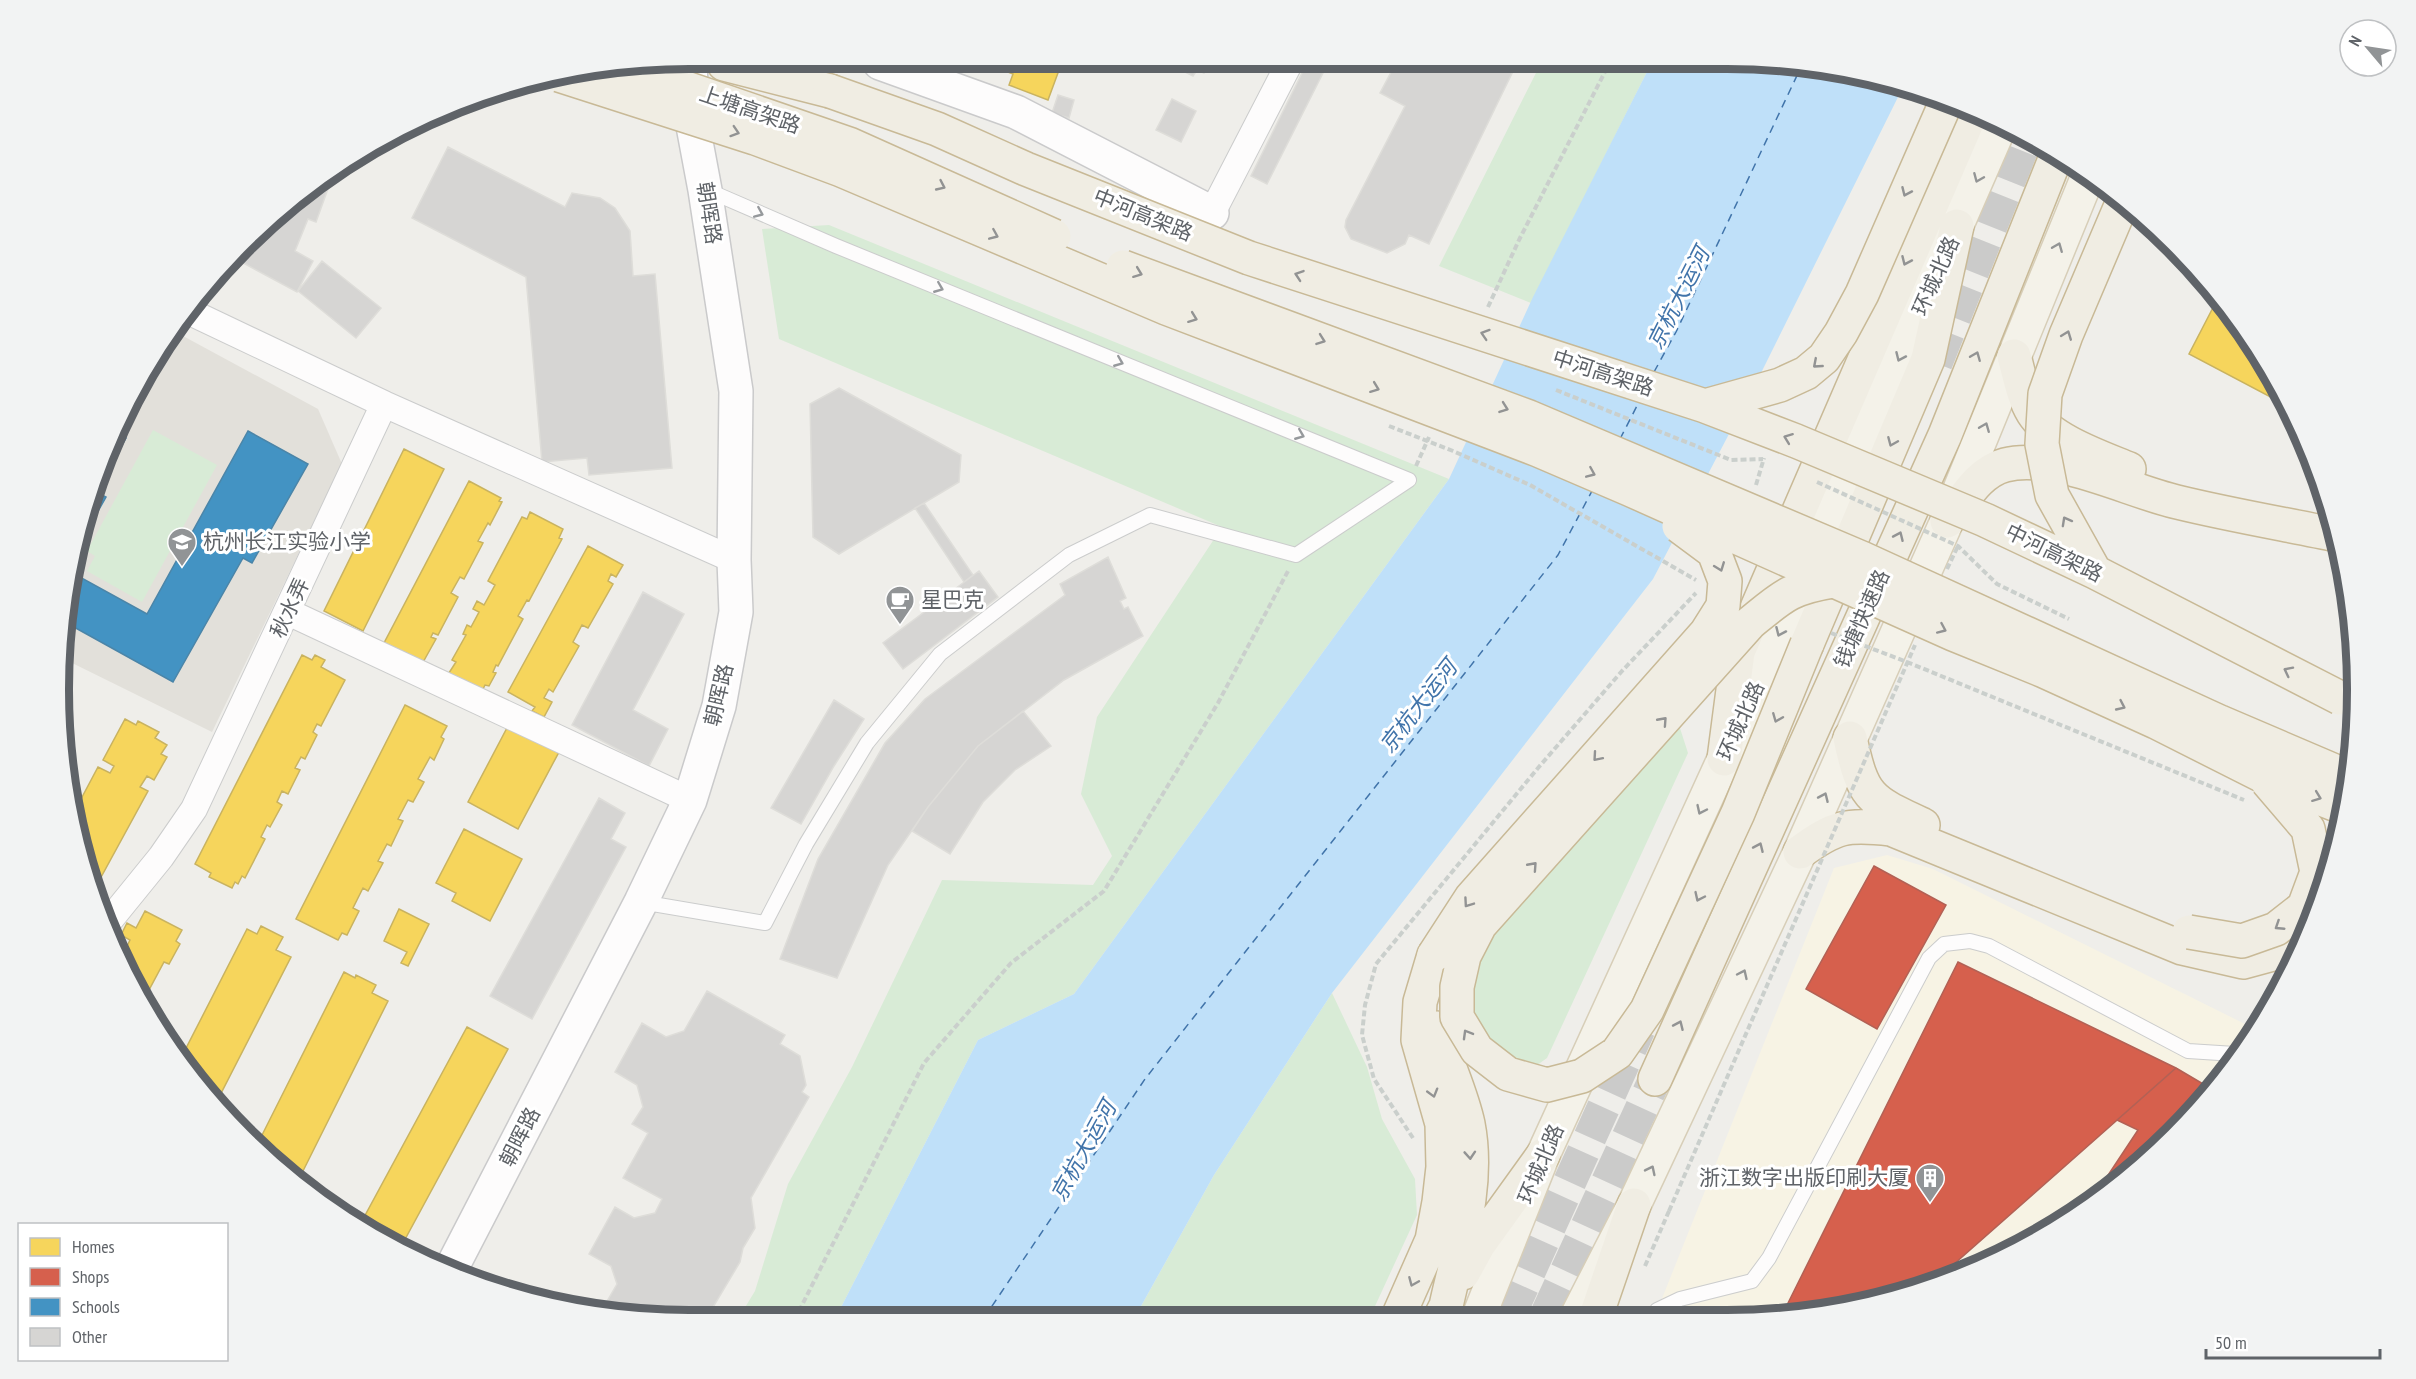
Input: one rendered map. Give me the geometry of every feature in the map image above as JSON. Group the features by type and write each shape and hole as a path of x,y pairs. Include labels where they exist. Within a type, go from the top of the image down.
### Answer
{"highway":[{"name":"上塘高架路","path":"744,69 830,91"},
{"path":"782,69 830,91"},
{"name":"上塘高架路","path":"637,71 849,144"},
{"path":"574,80 754,138 841,170 1166,308 1538,450 1833,581 2044,671 2156,722 2255,789 2308,829 2317,872 2304,907 2276,929 2242,941 2186,940 1893,811 1865,790 1850,738"},
{"name":"中河高架路","path":"830,91 937,129 1026,169 1250,258 1705,406 1796,441 1985,520 2095,572 2347,698"},
{"path":"1705,406 1780,385 1806,373 1824,358 1841,333 1862,294 1943,108"},
{"path":"1724,759 1738,652 1969,118"},
{"path":"849,144 922,205"},
{"path":"849,144 1129,269 1529,417 1864,559 2220,722 2341,774"},
{"name":"钱塘快速路","path":"1655,1078 1945,435 2054,163"},
{"path":"2095,572 2052,495 2042,444 2045,394 2066,335 2119,209"},
{"path":"1833,581 1806,586 1785,594 1750,623 1480,925 1464,956 1457,987 1457,1017 1476,1050 1508,1074 1547,1085 1582,1077 1617,1053 1647,1010 1738,813 1814,637 1928,359 1957,226"},
{"path":"2014,356 2033,413 2043,425 2106,469 2174,502 2327,533"},
{"path":"1952,533 1985,473 2005,465 2026,462 2065,468 2139,473 2176,484 2321,514"},
{"path":"1401,1310 1432,1240 1443,1167 1442,1124 1418,1040 1420,1002 1434,955 1472,898 1706,633 1723,606 1725,581 1714,552 1629,489"},
{"path":"2255,789 2336,806"},
{"path":"1800,852 1825,833 1842,828 1867,826 1891,829 2243,962 2291,947"},
{"path":"1434,955 1434,1015 1468,1126 1471,1168 1468,1212 1443,1310"},
{"path":"1444,1310 1479,1244 1543,1155"},
{"path":"1598,1310 1634,1205"}],"main road":[{"path":"593,77 693,126"},
{"name":"环城北路","path":"1481,1310 1543,1155 1724,759 1998,132"},
{"path":"1580,1310 1634,1205 1800,852 1850,738 1952,533 2014,356 2085,184"}],"street":[{"name":"朝晖路","path":"453,1264 641,902 690,800 719,706 736,612 734,560 736,391 693,126 690,69"},
{"path":"897,69 1016,112 1212,213 1286,69"},
{"path":"195,314 384,404 734,560"},
{"name":"秋水弄","path":"112,917 160,857 194,809 384,404"},
{"path":"288,612 690,800"}],"lane":[{"path":"705,190 836,246 1409,480"},
{"path":"641,902 765,923 806,844 867,743 940,654 1069,555 1150,515 1296,555 1409,480"},
{"path":"1657,1310 1680,1299 1752,1281 1769,1258 1929,958 1944,944 1970,942 1989,946 2188,1051 2228,1054"}],"path":[{"path":"1485,313 1519,240 1606,69"},
{"path":"1387,425 1530,485 1704,585"},
{"path":"1409,480 1433,428"},
{"path":"1731,460 1764,459"},
{"path":"1807,478 1952,533 1997,584 2070,620"},
{"path":"1944,578 1952,533"},
{"path":"800,1310 924,1063 1011,963 1104,891 1218,703 1296,555"},
{"path":"1814,637 1908,662 2255,789"},
{"path":"1669,1211 1917,641"}],"shaded area":[{"name":"杭州长江实验小学","path":"181,335 318,409 342,464 212,732 70,662 74,609 81,568 102,490 133,415 152,379"},
{"path":"1887,855 1933,869 2248,1025 2219,1067 2193,1099 2136,1156 2071,1205 2001,1246 1926,1277 1848,1298 1767,1309 1657,1310 1834,868"}],"green space":[{"path":"1538,69 1648,69 1531,303 1439,266"},
{"path":"829,225 1449,479 1074,994 978,1040 840,1310 743,1310 755,1291 788,1184 852,1067 942,880 1093,885 1112,856 1081,794 1097,717 1222,527 779,339 762,229"},
{"path":"153,430 217,465 142,602 87,571 95,556 87,551"},
{"path":"1678,722 1688,753 1547,1058 1526,1073 1491,1068 1461,1008 1473,963 1502,908"},
{"path":"1332,993 1367,1067 1382,1119 1415,1179 1417,1215 1373,1310 1139,1310 1214,1175"}],"water":[{"name":"京杭大运河","path":"1648,69 1767,70 1848,81 1900,94 1762,371 1653,579 1332,993 1214,1175 1139,1310 840,1310 978,1040 1074,994 1449,479 1533,297"}],"building: Homes":[{"path":"1059,69 1048,100 1009,85 1013,74 1003,70"},
{"path":"2214,306 2242,345 2275,399 2189,354"},
{"path":"404,449 444,469 363,631 324,611"},
{"path":"469,481 501,498 499,501 502,502 490,525 488,523 478,541 483,543 464,579 460,577 451,593 458,597 438,635 433,633 431,637 436,639 422,664 384,643"},
{"path":"530,512 563,529 559,538 562,539 529,601 527,600 518,616 523,619 498,666 496,665 493,672 496,673 489,686 485,685 482,691 447,676 456,662 452,660 466,635 463,634 467,625 471,627 479,612 473,609 477,601 484,605 495,585 488,581 522,517 527,519"},
{"path":"588,546 623,565 616,577 611,574 608,581 613,584 588,628 582,625 573,642 579,646 553,692 549,689 544,698 552,702 544,717 532,711 535,707 508,692"},
{"path":"302,655 312,660 315,655 325,660 321,667 345,680 321,726 317,724 313,732 317,735 305,759 301,757 295,768 300,770 288,794 282,791 277,802 282,805 270,827 267,825 261,837 265,839 245,878 242,876 238,884 235,882 232,888 209,877 211,873 195,864"},
{"path":"405,705 447,726 441,737 444,739 434,760 430,757 418,779 424,782 413,802 408,800 398,819 403,821 391,846 387,844 378,861 383,863 368,891 363,888 353,908 359,911 347,935 342,933 338,940 296,919"},
{"path":"125,719 136,725 138,721 159,732 155,738 167,745 161,754 167,757 154,780 147,776 140,787 148,791 100,879 90,850 79,802 98,767 110,773 114,766 103,760"},
{"path":"508,726 559,752 518,829 468,802"},
{"path":"464,829 522,859 490,921 452,901 456,893 436,883"},
{"path":"399,909 429,924 408,966 401,963 407,952 384,941"},
{"path":"145,911 182,930 176,941 180,944 169,964 164,962 148,992 126,948 130,940 121,935 127,923 136,928"},
{"path":"261,926 283,937 276,950 291,957 220,1095 185,1050 247,929 257,934"},
{"path":"344,972 376,985 372,993 388,1001 302,1174 261,1137"},
{"path":"467,1027 508,1049 404,1240 364,1217"}],"building: Shops":[{"path":"1874,866 1946,905 1877,1029 1806,989"},
{"name":"浙江数字出版印刷大厦","path":"1958,962 2176,1068 1949,1269 1887,1289 1848,1298 1792,1307 1788,1303"},
{"path":"2176,1068 2205,1085 2136,1156 2103,1183 2138,1130 2117,1120"}],"building: Schools":[{"path":"248,431 308,464 252,563 243,558 173,682 72,626 79,577 147,614"},
{"path":"123,436 126,438 112,464"},
{"path":"101,494 106,497 92,521"}],"building: Other":[{"path":"1179,69 1206,69 1204,73 1197,70 1193,76"},
{"path":"1304,69 1325,69 1267,184 1251,176"},
{"path":"1393,69 1514,69 1429,244 1409,235 1405,244 1387,253 1351,239 1345,227 1346,220 1405,106 1380,93"},
{"path":"1058,95 1074,100 1069,118 1052,113"},
{"path":"1172,99 1196,111 1181,142 1156,130"},
{"path":"448,147 565,207 572,193 600,198 615,208 630,231 633,276 655,274 672,468 589,475 587,458 542,462 526,277 412,218"},
{"path":"328,186 316,222 308,219 295,251 313,261 297,292 241,262 280,223"},
{"path":"322,261 381,308 356,338 298,291"},
{"path":"839,388 961,455 959,482 839,554 813,537 810,404"},
{"path":"924,503 973,575 964,582 915,508"},
{"path":"1108,557 1126,598 1120,601 1124,609 1128,607 1143,636 1064,680 978,746 928,807 888,865 837,978 780,959 818,859 885,743 925,699 1065,595 1060,584"},
{"path":"979,571 998,597 903,669 883,643"},
{"path":"643,592 684,614 633,710 668,729 649,766 572,725"},
{"path":"834,700 864,719 801,824 771,808"},
{"path":"1023,711 1051,746 1015,770 983,802 950,854 912,831 928,807 978,746"},
{"path":"599,798 625,813 611,839 626,847 532,1019 490,996"},
{"path":"707,991 785,1035 780,1044 800,1056 806,1085 802,1092 809,1097 751,1198 755,1228 743,1248 740,1262 711,1310 649,1309 605,1304 617,1284 611,1266 589,1254 615,1207 634,1218 655,1213 662,1199 623,1178 648,1133 632,1124 643,1107 637,1085 615,1072 642,1023 666,1037 684,1031"}],"ferry route":[{"path":"1654,372 1676,332 1798,73"},
{"path":"1620,439 1640,400"},
{"path":"989,1310 1145,1079 1558,555 1592,491"}],"tunnel":[{"path":"1936,363 2023,145"},
{"path":"1512,1310 1639,1029"},
{"path":"1549,1310 1655,1079"}],"place":[{"name":"杭州长江实验小学","path":"182,568"},
{"name":"星巴克","path":"900,626"},
{"name":"浙江数字出版印刷大厦","path":"1930,1204"}]}
